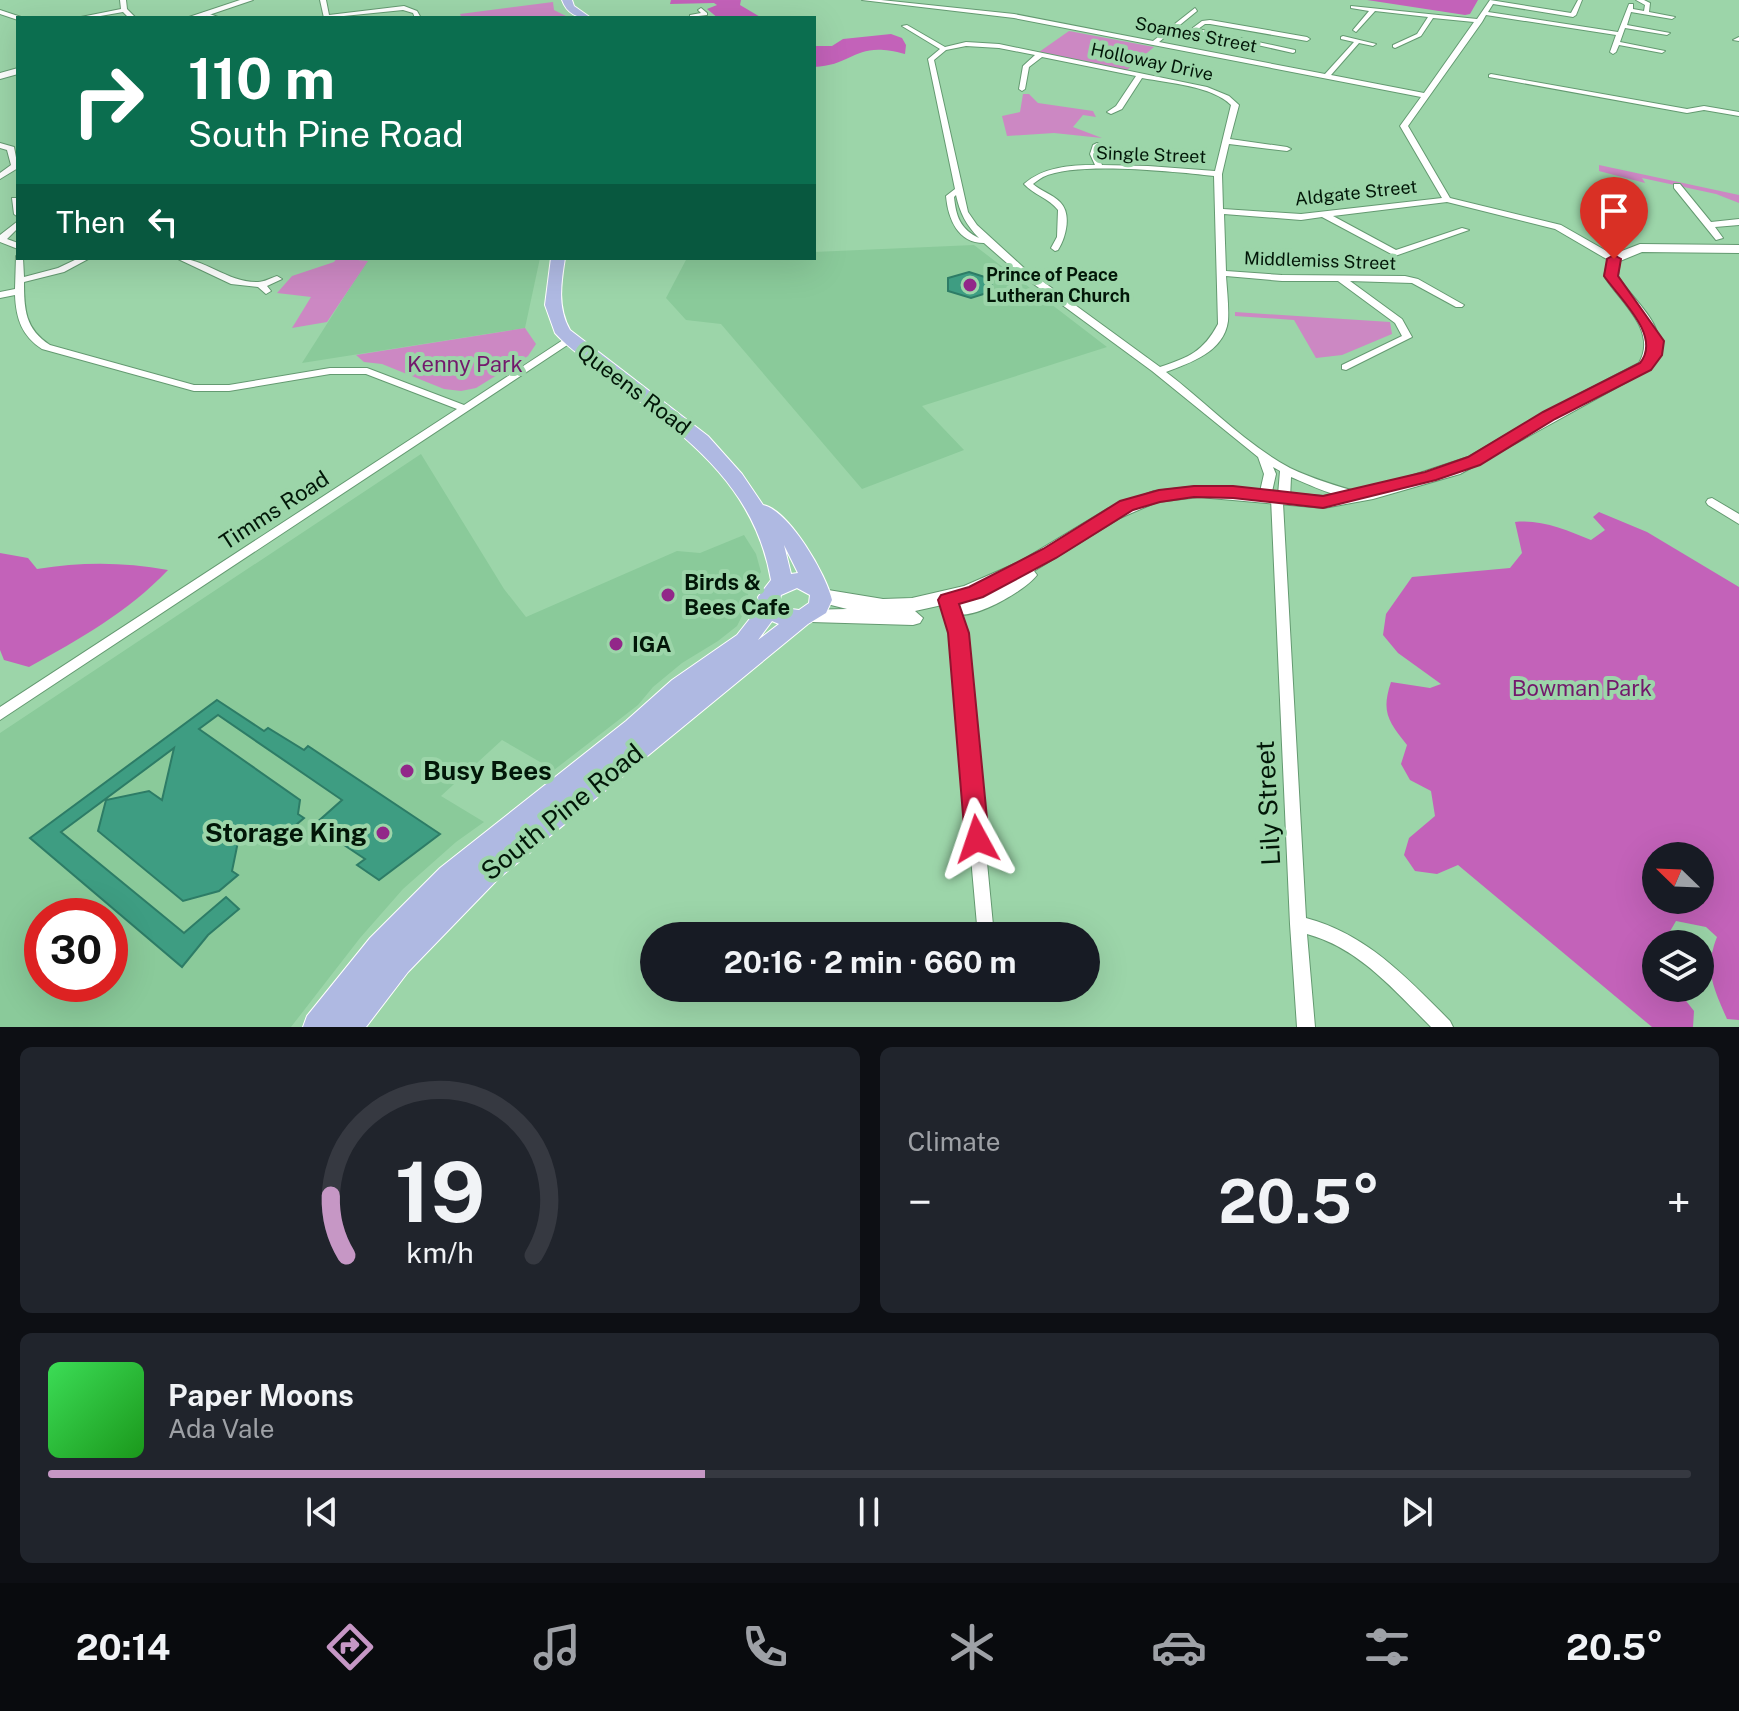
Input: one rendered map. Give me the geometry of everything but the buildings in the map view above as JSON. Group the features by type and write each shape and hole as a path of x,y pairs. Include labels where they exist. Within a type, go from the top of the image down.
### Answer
{"main road":[{"path":"198,16 249,0"},
{"path":"567,0 570,8 583,16"},
{"path":"770,609 782,618 811,604 884,619 950,606 1002,593 1049,554 1116,511 1159,496 1194,492 1323,502 1357,496 1474,461 1549,416 1645,366 1654,355 1656,341 1611,276 1614,259 1640,248 1739,249"},
{"name":"Queens Road","path":"558,260 551,294 552,311 558,325 570,340 701,440 754,504 774,519 805,562 811,604"},
{"name":"Queens Road","path":"754,504 776,550 782,583"},
{"path":"782,583 798,580 811,604"},
{"name":"South Pine Road","path":"318,1027 380,948 450,877 627,734 680,686 739,646 770,609 771,592 782,583"},
{"name":"South Pine Road","path":"347,1027 430,926 489,869 811,604"}],"street":[{"path":"123,0 124,10 131,16"},
{"name":"Soames Street","path":"865,0 1014,16 1424,95"},
{"path":"1525,8 1530,0"},
{"path":"1639,0 1648,4 1646,13"},
{"path":"1580,1 1573,15 1492,1 1404,126 1447,200 1573,232 1596,252 1614,259"},
{"path":"1353,7 1372,11 1482,17 1619,34"},
{"path":"1613,52 1630,7 1672,17"},
{"path":"342,16 404,8 417,16"},
{"path":"90,16 124,10"},
{"path":"1154,43 1195,10"},
{"path":"1356,30 1372,11"},
{"path":"204,14 210,16"},
{"path":"692,16 705,14"},
{"path":"1395,46 1419,35 1432,15"},
{"path":"1293,51 1193,30 1208,22 1307,39"},
{"path":"905,26 944,49 931,59 960,189 950,196 952,220 970,237 986,241 1158,371 1264,457 1317,484 1357,496"},
{"path":"1623,26 1667,33"},
{"path":"1343,38 1373,44"},
{"path":"1327,76 1358,41"},
{"path":"1616,43 1662,51"},
{"name":"Holloway Drive","path":"944,49 966,44 993,45 1207,89 1232,101 1237,109 1218,174 1225,313 1214,345 1204,355 1158,371"},
{"path":"1022,89 1026,66 1040,55"},
{"path":"1111,112 1119,107 1140,76"},
{"path":"1491,76 1594,90 1687,111 1704,108 1739,114"},
{"path":"1590,102 1594,90"},
{"path":"1227,141 1287,149"},
{"path":"0,145 11,149 15,166 0,179"},
{"path":"1097,145 1094,154 1099,166"},
{"name":"Single Street","path":"1055,248 1061,237 1061,205 1032,190 1029,180 1056,172 1099,166 1218,174"},
{"path":"0,179 12,183"},
{"path":"1677,186 1719,238"},
{"path":"15,200 16,205"},
{"name":"Aldgate Street","path":"1220,211 1287,217 1447,200"},
{"path":"1323,214 1395,253 1465,230"},
{"path":"1708,225 1739,222"},
{"path":"0,239 16,226"},
{"path":"19,260 24,327 37,343 180,385 229,388 321,372 367,371 465,409"},
{"path":"0,295 82,260"},
{"path":"184,260 234,282 263,288 277,279"},
{"name":"Middlemiss Street","path":"1222,273 1405,279 1459,305"},
{"path":"1341,279 1389,312 1399,321 1407,337 1346,367"},
{"name":"Timms Road","path":"0,714 570,340"},
{"path":"1264,457 1275,498"},
{"path":"1275,498 1286,470"},
{"name":"Lily Street","path":"1275,498 1306,1027"},
{"path":"1712,502 1739,520"},
{"path":"950,606 958,633 985,922"},
{"path":"1298,924 1320,928 1362,948 1444,1027"}],"shaded area":[{"path":"974,245 1107,347 922,406 964,450 862,489 721,324 686,320 666,298 686,260 816,260 816,252"},
{"path":"540,260 525,328 302,363 367,261 360,261"},
{"path":"421,454 504,589 526,617 677,551 700,553 744,535 756,554 761,572 750,587 737,626 682,663 653,687 638,705 554,770 502,740 441,796 484,822 456,842 403,889 360,938 291,1027 0,1027 0,733"}],"green space":[{"path":"671,0 741,0 740,5 759,16 716,16 707,9 717,5 714,3 670,4"},
{"path":"1367,0 1478,0 1470,14 1465,15"},
{"path":"553,2 554,10 566,16 461,16"},
{"path":"1069,31 1154,47 1127,70 1039,52"},
{"path":"891,34 902,38 906,45 905,54 888,50 865,51 839,62 816,67 816,46 832,46 843,39"},
{"path":"1023,94 1029,94 1038,103 1093,111 1096,117 1083,115 1073,127 1102,138 1054,133 1007,136 1002,116 1020,112"},
{"path":"1599,165 1739,195 1739,203 1716,194 1642,178 1645,183 1599,171"},
{"path":"368,261 327,322 292,328 311,297 277,293 292,276 334,262"},
{"path":"1235,312 1390,322 1392,334 1342,355 1316,358 1294,320 1235,316"},
{"name":"Kenny Park","path":"525,328 536,344 528,356 476,388 461,391 444,389 382,364 364,362 356,355"},
{"name":"Bowman Park","path":"1599,512 1647,532 1739,587 1739,1020 1727,1019 1714,988 1714,946 1717,937 1714,930 1676,921 1671,930 1642,930 1642,1002 1687,1002 1694,1011 1693,1027 1652,1027 1458,865 1437,874 1415,871 1404,855 1409,838 1435,816 1431,791 1410,780 1401,764 1407,745 1388,716 1388,692 1391,682 1430,688 1441,684 1398,653 1383,635 1386,614 1412,577 1510,568 1522,553 1515,522 1544,524 1591,540 1605,530 1593,517"},
{"path":"0,553 28,558 37,569 102,564 168,570 120,612 29,667 4,660 0,650"}],"place":[{"name":"Prince of Peace Lutheran Church","path":"970,285"},
{"name":"Birds & Bees Cafe","path":"668,595"},
{"name":"IGA","path":"616,644"},
{"name":"Busy Bees","path":"407,771"},
{"name":"Storage King","path":"383,833"}],"route":[{"path":"977,839 958,633 948,600 976,592 1049,554 1126,505 1159,496 1233,492 1323,502 1454,470 1474,461 1549,416 1645,366 1654,355 1656,341 1651,330 1611,276 1614,259"}]}
